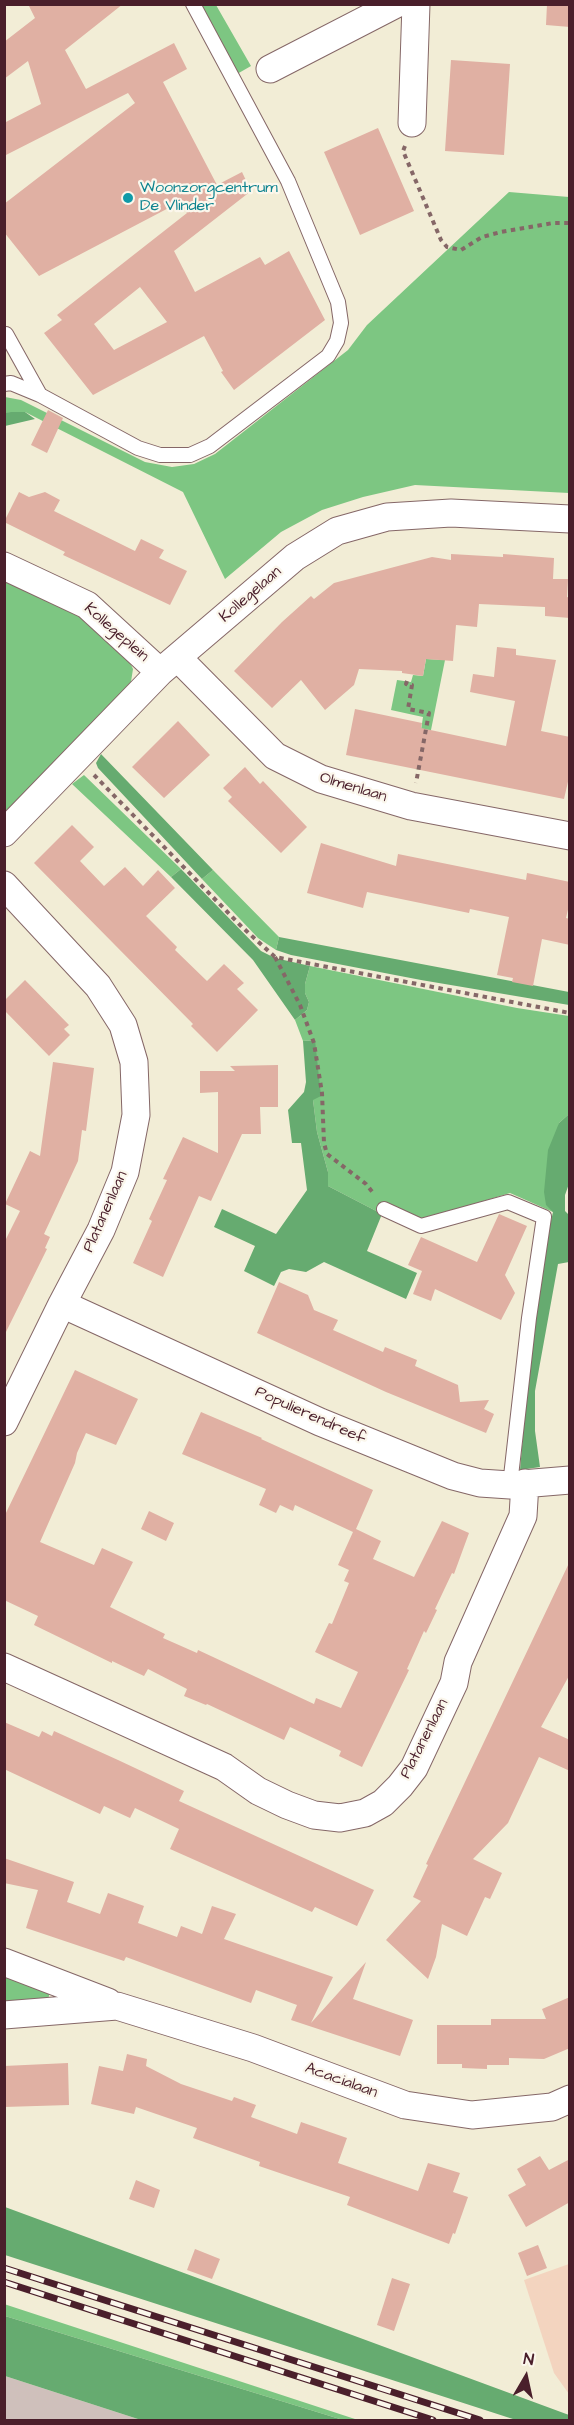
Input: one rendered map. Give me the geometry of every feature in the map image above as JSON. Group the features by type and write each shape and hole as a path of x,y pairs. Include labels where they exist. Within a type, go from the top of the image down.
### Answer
{"street":[{"path":"270,69 396,4"},
{"path":"412,123 416,4"},
{"name":"Kollegelaan","path":"4,833 169,665 295,556 337,531 387,517 451,513 570,519"},
{"name":"Kollegeplein","path":"4,566 87,604 169,665"},
{"name":"Olmenlaan","path":"169,665 275,756 321,779 411,806 570,836"},
{"name":"Platanenlaan","path":"4,885 98,986 123,1025 134,1062 136,1115 125,1172 101,1230 4,1422"},
{"name":"Populierendreef","path":"62,1304 320,1422 453,1476 480,1483 518,1484 570,1480"},
{"name":"Platanenlaan","path":"4,1668 224,1767 258,1791 287,1805 314,1815 340,1818 365,1813 384,1803 414,1768 454,1683 458,1662 523,1516 518,1484"},
{"name":"Acacialaan","path":"4,1962 117,2006 253,2048 405,2104 472,2115 552,2107 570,2099"},
{"name":"Acacialaan","path":"4,2015 117,2006"}],"lane":[{"path":"21,360 8,383 40,394 138,448 160,455 190,455 210,446 328,356 337,340 340,323 338,302 288,182 193,4"},
{"path":"6,334 40,394"},
{"path":"384,1209 421,1226 508,1202 544,1217 529,1318 518,1484"}],"path":[{"path":"412,123 403,151 441,240 447,247 461,250 482,237 501,232 553,223 570,223"},
{"path":"407,681 406,684 412,685 408,709 429,713 411,806"},
{"path":"78,758 212,897 274,957 311,1032 319,1067 324,1143 327,1154 366,1184 384,1209"},
{"path":"274,957 570,1013"}],"shaded area":[{"path":"570,2264 569,2394 554,2373 524,2280"},
{"path":"5,2376 141,2420 5,2420"}],"green space":[{"path":"201,5 216,5 251,66 237,74"},
{"path":"509,192 569,197 569,493 415,485 363,497 322,510 281,532 225,579 183,492 25,412 5,413 5,397 21,400 145,462 172,467 194,464 215,454 348,350 367,325"},
{"path":"25,412 35,419 5,426 5,413"},
{"path":"4,577 80,613 126,654 133,669 130,688 4,813"},
{"path":"426,659 445,660 423,770 415,769 423,717 391,710 397,680 411,682 413,675 423,676"},
{"path":"101,754 213,870 202,879 98,768 96,763"},
{"path":"84,775 181,869 171,877 72,784"},
{"path":"181,869 261,951 275,958 310,966 305,984 305,993 309,1002 307,1010 295,1020 253,960 171,877"},
{"path":"213,870 279,937 276,950 258,938 202,879"},
{"path":"279,937 569,992 569,1005 291,955 276,950"},
{"path":"310,966 517,1008 569,1016 569,1114 559,1123 553,1212 510,1193 421,1220 382,1214 328,1186 328,1172 317,1132 313,1100 315,1040 303,1041 295,1020 307,1010 309,1002 305,993 305,984"},
{"path":"315,1040 321,1096 313,1100 317,1132 328,1172 328,1186 382,1214 367,1251 417,1273 406,1299 324,1262 306,1272 289,1269 281,1272 274,1286 244,1271 255,1246 214,1227 222,1209 276,1234 307,1190 301,1143 292,1143 288,1110 304,1092 306,1082 303,1041"},
{"path":"569,1114 570,1181 565,1195 565,1211 569,1215 569,1262 558,1264 535,1391 535,1431 540,1467 520,1470 527,1388 546,1243 553,1212 546,1205 544,1192 548,1150 559,1123"},
{"path":"4,1969 50,1989 48,2002 5,2008"},
{"path":"5,2207 569,2415 569,2420 516,2420 5,2255"},
{"path":"4,2304 358,2420 343,2420 5,2316"},
{"path":"5,2316 343,2420 141,2420 5,2376"}],"building":[{"name":"Woonzorgcentrum De Vlinder","path":"28,4 123,4 65,50 86,89 174,43 187,69 163,82 217,185 242,172 251,191 174,251 195,292 260,257 265,265 289,251 325,320 234,390 221,372 223,371 204,336 93,395 44,333 62,320 57,315 187,213 180,202 39,276 4,232 4,204 135,103 128,93 4,156 4,123 41,104 28,61 4,79 4,42 35,18","holes":["140,287 167,322 114,350 94,324"]},
{"path":"547,4 570,4 570,27 546,25"},
{"path":"451,60 510,64 504,155 445,151"},
{"path":"378,128 414,211 360,235 324,152"},
{"path":"48,410 63,418 47,453 31,445"},
{"path":"19,492 29,497 45,492 60,500 54,511 135,551 141,539 164,550 159,558 187,571 170,605 63,555 65,552 4,522"},
{"path":"451,554 503,557 503,554 554,558 553,579 568,579 567,597 570,598 570,618 545,616 545,607 479,604 477,627 456,625 453,661 426,659 423,676 402,673 402,671 359,669 354,685 325,710 301,680 272,708 234,671 311,596 314,599 334,583 432,557 451,560"},
{"path":"497,647 516,649 516,655 556,660 541,731 570,737 570,773 564,799 346,755 355,709 422,723 421,728 506,746 515,701 470,692 473,674 494,677"},
{"path":"178,721 210,755 164,798 132,767"},
{"path":"245,767 260,784 263,781 307,827 281,853 228,801 232,797 223,788"},
{"path":"72,825 94,847 80,861 104,886 125,867 143,886 158,870 175,888 146,916 177,947 175,950 207,981 224,964 244,983 237,989 258,1010 217,1052 191,1026 193,1024 34,863"},
{"path":"321,843 396,866 398,854 526,880 527,873 570,882 570,901 566,918 570,919 570,945 542,939 533,986 512,982 513,978 497,975 509,917 470,909 469,913 367,892 363,908 307,893"},
{"path":"25,980 69,1025 64,1029 70,1035 49,1056 4,1010 4,1001"},
{"path":"53,1062 94,1068 86,1131 82,1130 78,1161 44,1234 50,1237 45,1248 47,1249 4,1336 4,1243 20,1211 5,1204 30,1151 40,1156"},
{"path":"278,1065 278,1107 260,1107 261,1134 242,1134 211,1201 199,1196 163,1277 133,1263 152,1221 149,1219 167,1180 163,1179 183,1137 218,1153 218,1092 200,1093 200,1071 235,1071 230,1066"},
{"path":"499,1214 527,1226 505,1275 515,1293 501,1320 435,1289 431,1301 413,1294 422,1271 408,1265 421,1237 477,1262"},
{"path":"279,1282 308,1295 314,1310 338,1320 333,1330 383,1352 385,1347 417,1360 415,1366 458,1385 460,1402 489,1400 484,1409 494,1414 486,1433 386,1392 257,1333"},
{"path":"75,1370 138,1399 116,1445 86,1433 40,1542 94,1565 102,1548 133,1562 110,1607 165,1634 163,1638 197,1653 198,1650 314,1704 316,1698 341,1708 358,1672 315,1652 329,1623 332,1624 349,1583 344,1581 349,1570 338,1565 353,1532 295,1505 293,1511 280,1505 276,1513 259,1505 266,1489 182,1454 201,1412 373,1490 356,1529 381,1541 373,1559 414,1577 442,1521 469,1533 454,1574 452,1573 426,1633 424,1631 407,1669 409,1670 362,1767 339,1756 341,1751 290,1727 284,1740 207,1704 184,1696 187,1689 148,1669 144,1676 112,1661 112,1663 34,1625 38,1616 4,1600 4,1517"},
{"path":"149,1511 174,1523 166,1541 141,1529"},
{"path":"570,1561 570,1674 541,1727 570,1740 570,1771 539,1757 508,1823 473,1859 502,1873 490,1899 485,1897 467,1936 442,1924 436,1957 428,1979 386,1940 421,1901 413,1897 428,1865 426,1864"},
{"path":"4,1722 39,1737 42,1731 52,1736 54,1731 118,1760 184,1791 179,1801 374,1890 357,1926 315,1907 312,1912 170,1849 179,1829 135,1808 130,1818 104,1806 100,1814 4,1769"},
{"path":"4,1858 74,1882 67,1902 100,1914 108,1893 144,1906 138,1923 177,1937 181,1926 202,1934 212,1906 236,1914 224,1939 333,1977 311,2023 366,1962 353,1999 413,2020 400,2056 291,2020 297,2005 256,1990 251,2003 126,1957 124,1961 26,1928 38,1890 4,1883"},
{"path":"570,1997 570,2048 544,2059 509,2058 509,2065 487,2065 487,2069 462,2068 462,2064 437,2064 437,2025 491,2025 491,2019 546,2019 542,2009"},
{"path":"127,2054 147,2059 146,2066 181,2084 232,2101 234,2097 256,2105 251,2117 297,2134 301,2122 347,2138 338,2163 418,2191 428,2163 460,2173 453,2192 468,2197 455,2234 453,2233 449,2244 347,2205 350,2197 259,2166 260,2162 193,2138 197,2128 136,2107 134,2114 91,2104 99,2066 123,2071"},
{"path":"68,2063 69,2105 4,2107 4,2066"},
{"path":"540,2156 549,2170 570,2159 570,2202 526,2227 508,2195 526,2185 517,2169"},
{"path":"136,2180 160,2190 154,2208 129,2199"},
{"path":"538,2245 547,2268 527,2276 518,2253"},
{"path":"195,2249 220,2259 212,2279 187,2270"},
{"path":"392,2278 410,2284 394,2331 377,2325"}],"railway":[{"path":"4,2268 480,2420"},
{"path":"4,2282 433,2420"}],"place":[{"name":"Woonzorgcentrum De Vlinder","path":"128,198"}]}
